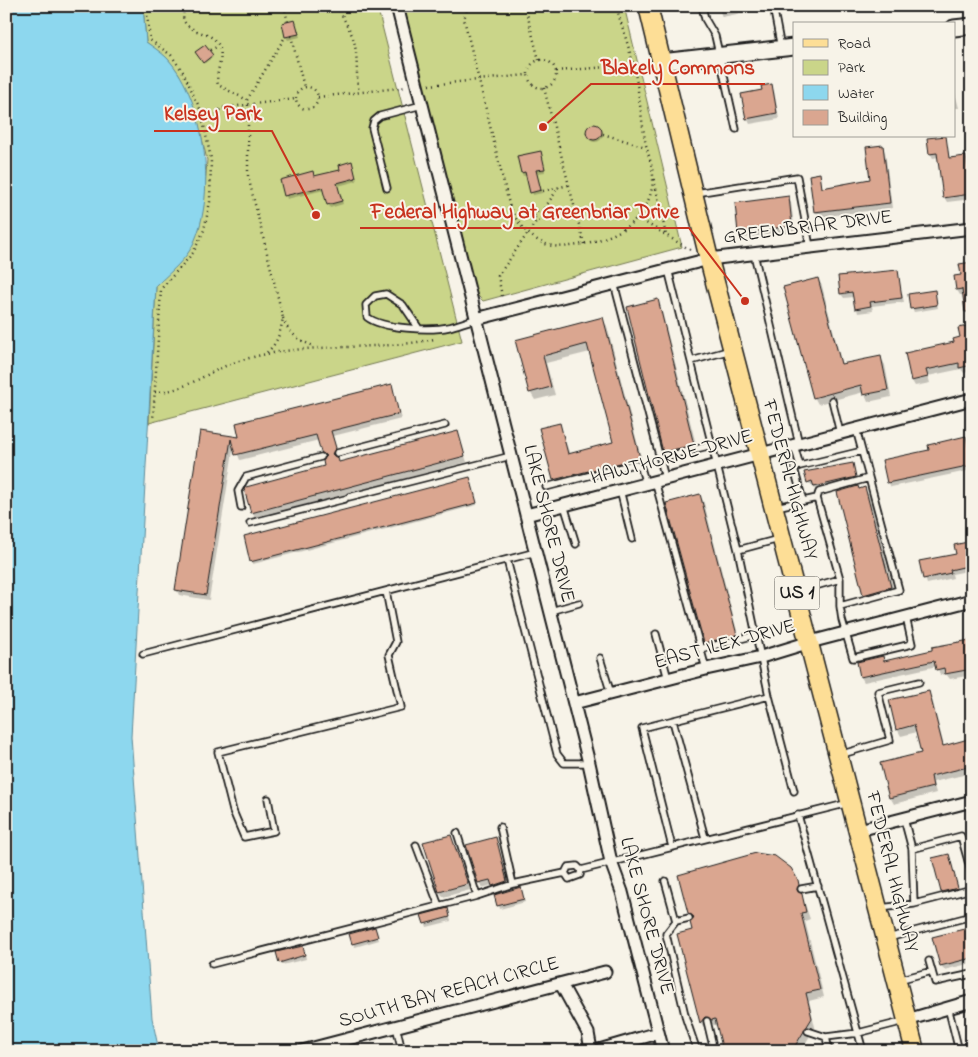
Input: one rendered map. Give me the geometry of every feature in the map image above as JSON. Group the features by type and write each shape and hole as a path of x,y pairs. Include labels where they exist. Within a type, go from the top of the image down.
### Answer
{"main road":[{"name":"FEDERAL HIGHWAY","path":"648,6 709,259 916,1051"}],"street":[{"name":"LAKE SHORE DRIVE","path":"397,6 551,611 589,763 611,862 622,892 663,1051"},
{"path":"956,28 972,26"},
{"path":"661,62 788,47"},
{"name":"GREENBRIAR DRIVE","path":"476,319 709,259 972,228"},
{"name":"HAWTHORNE DRIVE","path":"526,515 972,399"},
{"name":"EAST ILEX DRIVE","path":"574,703 706,669 761,658 810,642 972,600"},
{"path":"859,830 972,801"},
{"name":"SOUTH BAY REACH CIRCLE","path":"302,1051 605,972"},
{"path":"561,984 588,1033 595,1050 658,1033"},
{"path":"907,1020 972,1001"}],"lane":[{"path":"702,6 704,19 715,36 736,129"},
{"path":"773,6 788,47"},
{"path":"387,188 372,128 374,121 380,116 422,105"},
{"path":"693,193 797,177 810,247"},
{"path":"754,254 800,466"},
{"path":"668,269 738,550 769,696 794,791"},
{"path":"614,283 660,458 655,481 706,669"},
{"path":"418,327 403,305 386,294 375,296 366,305 365,312 372,321 390,326 418,327 448,327 476,319"},
{"path":"691,361 733,350"},
{"path":"832,400 840,433"},
{"path":"337,453 445,425"},
{"path":"840,606 899,590 856,429"},
{"path":"660,458 712,445"},
{"path":"803,501 794,468 862,451"},
{"path":"250,523 511,456"},
{"path":"241,507 238,491 246,477 321,457"},
{"path":"546,487 634,464 655,481"},
{"path":"869,478 819,492 817,498 840,579 840,606 854,658 912,644 906,617"},
{"path":"620,490 632,539"},
{"path":"775,507 817,498"},
{"path":"564,505 576,544"},
{"path":"738,550 783,538"},
{"path":"143,654 536,552"},
{"path":"507,560 557,754 564,763 589,763"},
{"path":"797,591 840,579"},
{"path":"268,799 274,831 244,837 233,811 218,752 401,707 389,655 396,642 386,591"},
{"path":"551,611 578,603"},
{"path":"656,634 668,679"},
{"path":"700,649 756,635"},
{"path":"600,658 611,694"},
{"path":"840,755 890,740 878,692 919,682"},
{"path":"672,847 642,728 769,696"},
{"path":"673,721 705,838"},
{"path":"581,870 852,803"},
{"path":"798,815 864,1051"},
{"path":"904,819 912,849 914,904"},
{"path":"500,827 514,884"},
{"path":"457,832 477,896"},
{"path":"912,849 961,836 972,875"},
{"path":"416,845 440,906"},
{"path":"212,964 440,906 514,884 565,873 572,866 577,866 581,870"},
{"path":"565,873 569,879 575,878 578,877 581,870"},
{"path":"665,881 676,921"},
{"path":"800,889 818,886"},
{"path":"880,908 914,904 972,889"},
{"path":"888,938 972,916"},
{"path":"689,918 676,921 666,934 686,1019 697,1051"},
{"path":"929,961 936,982 972,974"},
{"path":"896,980 932,971"},
{"path":"948,1007 959,1051"},
{"path":"808,1031 826,1037 858,1033 907,1020"},
{"path":"708,1021 712,1042 711,1051"},
{"path":"396,1026 402,1051"},
{"path":"826,1037 829,1051"}],"path":[{"path":"146,6 150,40 171,55 183,72 201,111 211,160 210,202 204,230 193,253 160,289 153,420"},
{"path":"190,6 185,8 182,14 184,21 198,33 211,37 219,46 221,59 216,79 218,85 247,100"},
{"path":"284,6 288,22"},
{"path":"339,6 342,18 353,38 358,67 356,81 359,92"},
{"path":"468,6 464,19 510,208 517,221 527,233 540,242 554,247 584,244 616,234 638,218 648,203 653,178"},
{"path":"525,6 540,60"},
{"path":"616,6 633,66 646,147 667,236"},
{"path":"291,36 304,87"},
{"path":"285,37 247,100 248,176 286,327 303,342 316,347"},
{"path":"210,50 219,46"},
{"path":"540,60 550,62 556,71 554,80 544,88 534,86 528,75 530,66 540,60"},
{"path":"556,71 633,66 661,62"},
{"path":"304,87 311,87 316,92 318,98 316,105 310,109 302,108 295,99 297,91 304,87"},
{"path":"544,88 584,244"},
{"path":"203,120 215,116 221,108 295,99"},
{"path":"603,134 646,147"},
{"path":"543,191 569,185"},
{"path":"502,296 498,276 537,220 543,218 542,212 559,187"},
{"path":"537,220 536,213 542,212"},
{"path":"638,218 684,248 709,259"},
{"path":"265,354 274,346 280,334 283,318"},
{"path":"155,392 180,388 221,368 265,354 316,347 398,346 437,338"}],"green space":[{"path":"143,6 377,6 462,341 149,423 156,286 189,250 199,228 204,201 207,160 196,113 179,74 167,58 146,42"},
{"path":"403,6 624,6 682,247 483,301 476,294"}],"water":[{"path":"6,6 143,6 146,42 167,58 180,76 191,99 199,124 204,151 206,178 204,205 199,229 187,255 156,286 131,736 152,1018 159,1051 6,1051"}],"building":[{"path":"295,20 299,34 285,37 282,23"},
{"path":"205,45 213,55 203,63 195,52"},
{"path":"772,84 777,113 746,119 741,94 762,90 761,86"},
{"path":"591,124 597,124 602,129 600,138 591,140 586,135 586,129"},
{"path":"927,138 946,138 949,158 966,156 971,194 943,198 937,153 929,154"},
{"path":"883,145 890,203 814,212 809,175 820,173 822,188 870,179 866,147"},
{"path":"541,151 545,169 536,170 541,190 530,193 525,172 521,173 517,156"},
{"path":"352,161 356,178 337,183 342,201 327,205 322,187 284,196 280,180 313,171 314,176 340,170 339,165"},
{"path":"789,196 792,226 738,233 735,203"},
{"path":"972,262 972,312 965,312 962,289 956,290 954,276 961,275 959,264"},
{"path":"898,270 902,298 870,302 871,306 855,309 852,292 840,294 838,276"},
{"path":"818,278 841,364 881,356 888,390 863,395 861,385 813,398 783,287"},
{"path":"935,290 937,305 910,309 908,294"},
{"path":"658,299 694,445 663,452 627,307"},
{"path":"603,317 640,458 553,480 539,428 560,423 568,454 613,442 587,344 543,356 551,387 529,393 515,340"},
{"path":"972,325 972,365 959,368 959,363 926,370 928,377 911,381 905,353 954,342 953,339 960,337 958,328"},
{"path":"392,384 399,414 331,431 336,448 332,454 338,458 339,462 458,431 465,456 251,513 244,489 246,487 324,466 323,461 326,456 321,452 316,435 235,455 231,439 206,595 175,590 200,431 239,437 236,423"},
{"path":"966,436 972,465 887,483 882,460 929,450 928,445"},
{"path":"853,463 856,477 814,487 812,481 807,483 804,472"},
{"path":"470,477 477,503 250,562 244,536"},
{"path":"858,486 859,489 865,487 891,587 863,595 837,492"},
{"path":"700,494 737,635 704,643 666,503"},
{"path":"972,541 972,565 950,570 951,573 923,579 919,561 956,554 954,545"},
{"path":"970,640 972,669 945,674 944,668 936,670 934,661 860,677 857,662 883,656 884,661 932,650 932,647"},
{"path":"929,691 943,746 972,738 972,766 931,776 933,787 889,798 880,763 921,753 914,725 896,730 889,700"},
{"path":"451,835 468,884 439,892 423,842"},
{"path":"496,837 507,881 492,886 490,880 478,883 466,845"},
{"path":"756,853 775,856 791,868 798,880 797,890 802,894 806,912 801,913 820,990 806,993 812,1018 792,1051 723,1051 715,1019 712,1020 705,1017 700,1023 677,934 692,930 690,922 694,917 688,913 678,875"},
{"path":"949,854 958,888 941,892 932,858"},
{"path":"521,887 524,899 497,906 494,895"},
{"path":"448,908 450,917 424,924 421,915"},
{"path":"375,927 378,937 352,944 349,934"},
{"path":"972,927 972,958 940,966 932,937"},
{"path":"303,946 305,955 279,963 276,952"}],"place":[{"name":"Blakely Commons","path":"543,127"},
{"name":"Kelsey Park","path":"316,215"},
{"name":"Federal Highway at Greenbriar Drive","path":"745,301"}]}
